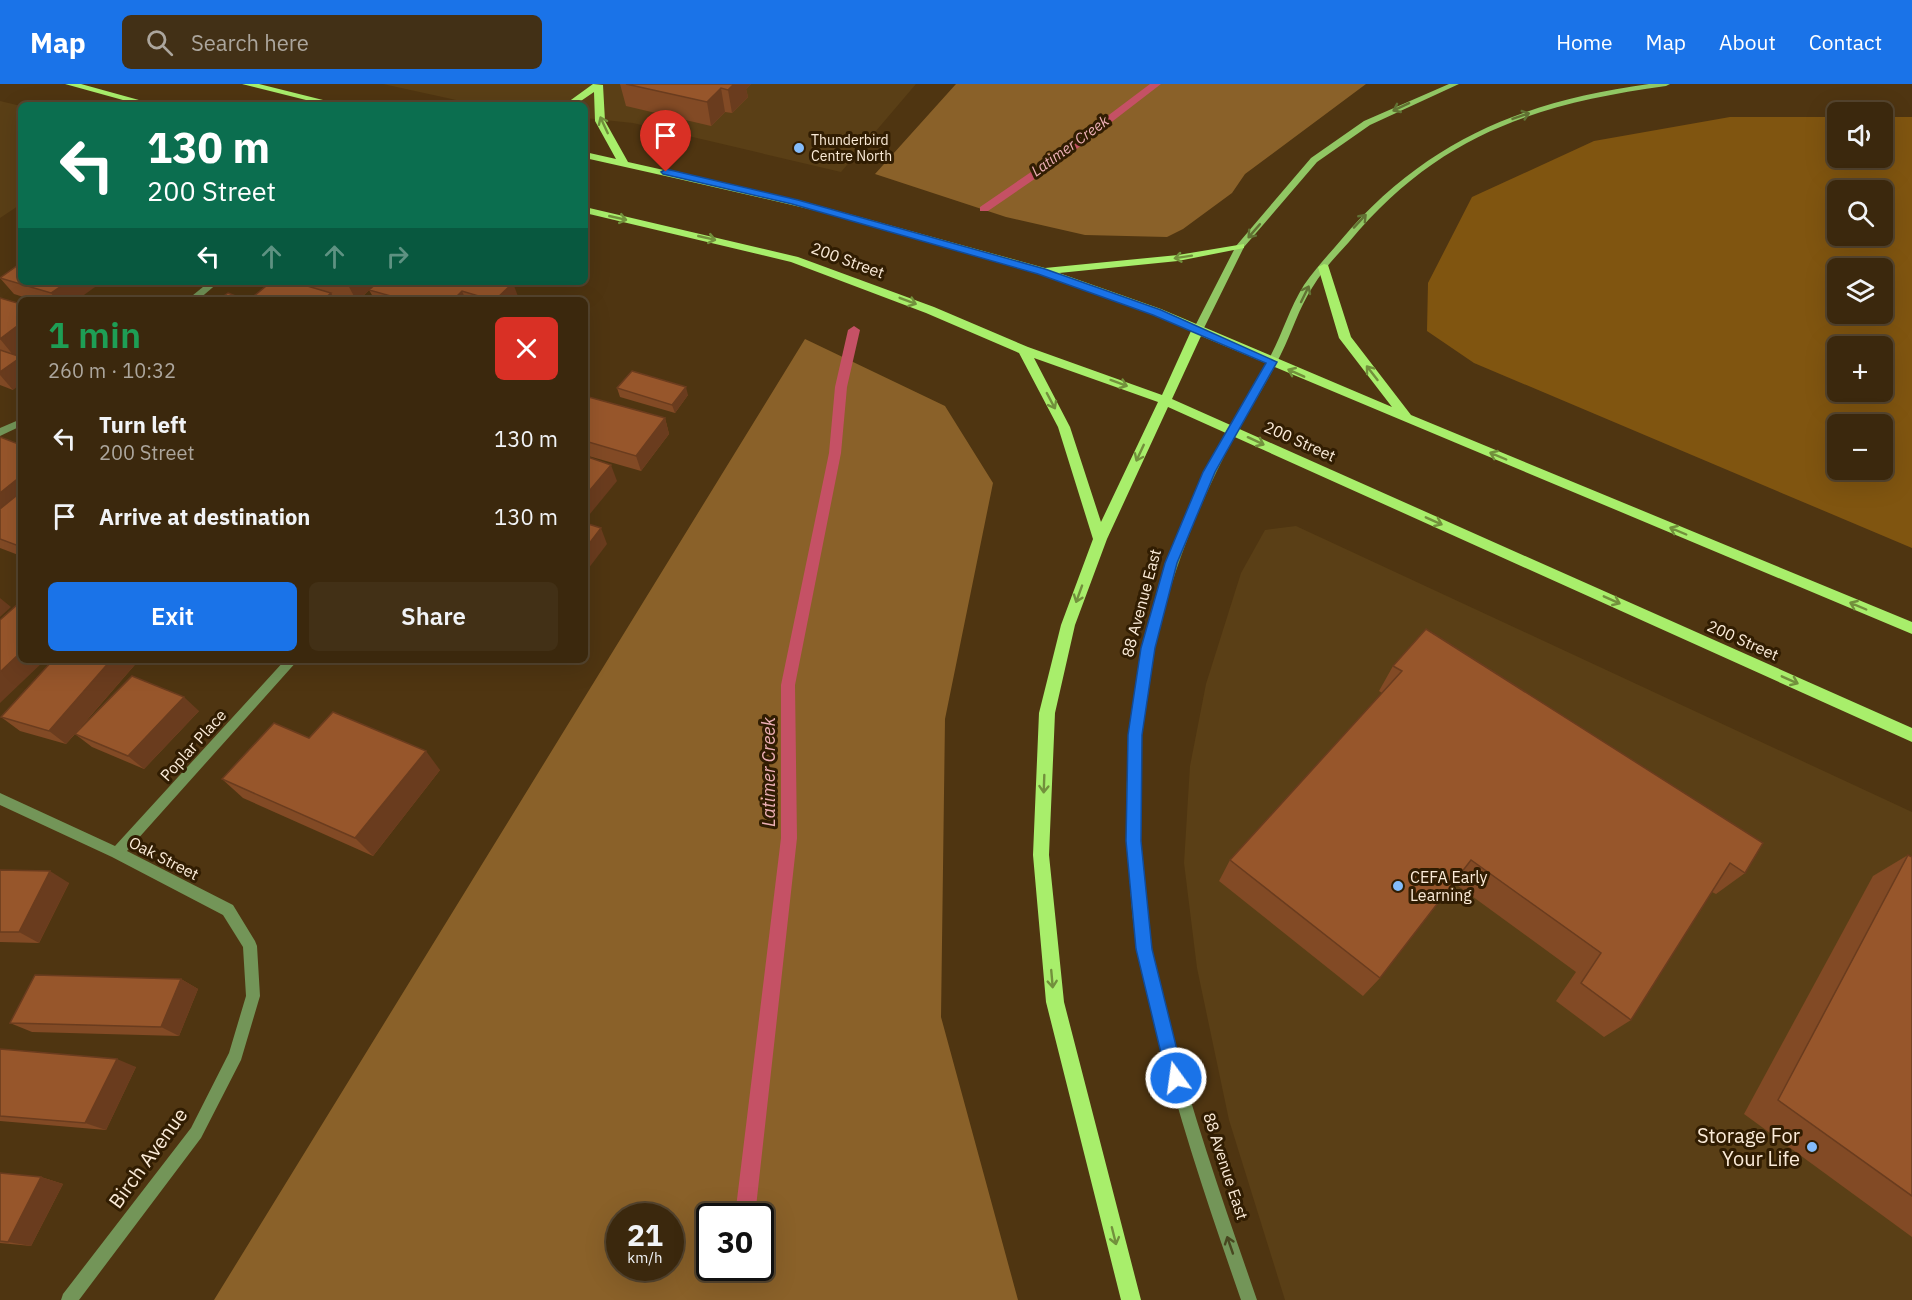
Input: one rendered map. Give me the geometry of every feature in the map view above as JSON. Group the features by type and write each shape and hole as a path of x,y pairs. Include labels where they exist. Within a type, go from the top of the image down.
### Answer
{"main road":[{"path":"70,84 140,102"},
{"path":"247,84 325,102"},
{"path":"1131,1300 1054,1002 1041,855 1047,712 1068,625 1100,539 1164,400 1240,246 1314,160 1367,123 1455,84"},
{"name":"88 Avenue East","path":"1233,430 1272,362 1310,284 1357,224 1394,187 1435,156 1496,125 1570,100 1666,84"},
{"path":"573,102 598,85"},
{"path":"598,85 600,121 623,162"},
{"path":"588,156 794,202 1042,272 1157,312 1912,628"},
{"name":"200 Street","path":"588,211 794,259 930,310 1024,350 1164,400 1912,735"},
{"path":"1042,272 1178,258 1240,246"},
{"path":"1324,267 1345,338 1408,419"},
{"path":"1024,350 1064,427 1100,539"}],"street":[{"path":"196,297 211,285"},
{"path":"0,432 18,423"},
{"name":"88 Avenue East","path":"1233,430 1209,472 1171,563 1148,648 1135,735 1134,841 1144,949 1170,1056 1221,1221 1249,1300"},
{"name":"Poplar Place","path":"117,853 289,663"},
{"name":"Oak Street","path":"0,799 117,853 228,910 250,946 252,996"},
{"name":"Birch Avenue","path":"69,1300 196,1133 236,1055 252,996"}],"shaded area":[{"name":"Thunderbird Centre North","path":"383,84 916,84 841,172 633,123 588,118 588,102 465,102"},
{"path":"956,84 1366,84 1245,174 1232,193 1183,229 1167,237 1085,235 1006,217 875,174"},
{"path":"0,101 18,105 18,206 0,218"},
{"path":"1730,117 1827,117 1827,168 1893,168 1893,117 1912,117 1912,548 1474,363 1427,331 1428,283 1472,197 1594,141"},
{"path":"805,339 945,406 993,483 945,719 941,1017 1018,1300 214,1300"},
{"path":"1296,526 1912,812 1912,1300 1285,1300 1229,1120 1197,968 1184,863 1190,766 1206,684 1241,573 1265,530"}],"building":[{"path":"626,84 734,84 728,90 721,88 707,102"},
{"path":"18,265 18,283 0,278"},
{"path":"24,285 63,285 51,293"},
{"path":"267,285 304,285 331,293 326,297 253,297"},
{"path":"375,285 511,285 498,297 482,297 462,291 456,297 394,297 369,290"},
{"path":"228,293 238,297 222,297"},
{"path":"0,298 18,303 18,325 0,339"},
{"path":"0,350 18,356 18,359 0,372"},
{"path":"632,371 686,387 672,405 617,388"},
{"path":"588,397 665,418 636,456 588,442"},
{"path":"0,437 18,444 18,478 0,493"},
{"path":"588,457 611,465 588,492"},
{"path":"18,494 18,543 16,545 0,539 0,509"},
{"path":"588,524 601,528 588,545"},
{"path":"18,604 18,655 0,672 0,620"},
{"path":"1426,629 1763,843 1745,873 1730,863 1631,1020 1581,983 1601,953 1471,860 1380,978 1230,860 1402,671 1393,666"},
{"path":"50,663 108,663 49,731 1,717"},
{"path":"132,676 184,697 128,756 75,734"},
{"path":"333,712 426,751 355,838 222,779 274,723 309,738"},
{"path":"1908,855 1912,857 1912,1196 1778,1100"},
{"path":"0,870 50,871 19,932 0,932"},
{"path":"35,975 181,979 161,1027 10,1023"},
{"path":"0,1049 117,1059 85,1123 0,1116"},
{"path":"0,1173 41,1177 8,1242 0,1241"}],"waterway":[{"name":"Latimer Creek","path":"984,209 1057,159 1156,84"},
{"name":"Latimer Creek","path":"747,1203 789,838 788,685 835,453 841,387 854,330"}],"place":[{"name":"Thunderbird Centre North","path":"799,148"},
{"name":"CEFA Early Learning","path":"1398,886"},
{"name":"Storage For Your Life","path":"1812,1147"}],"route":[{"path":"666,172 794,202 1042,272 1157,312 1272,362 1209,472 1171,563 1148,648 1135,735 1134,841 1144,949 1176,1078"}]}
